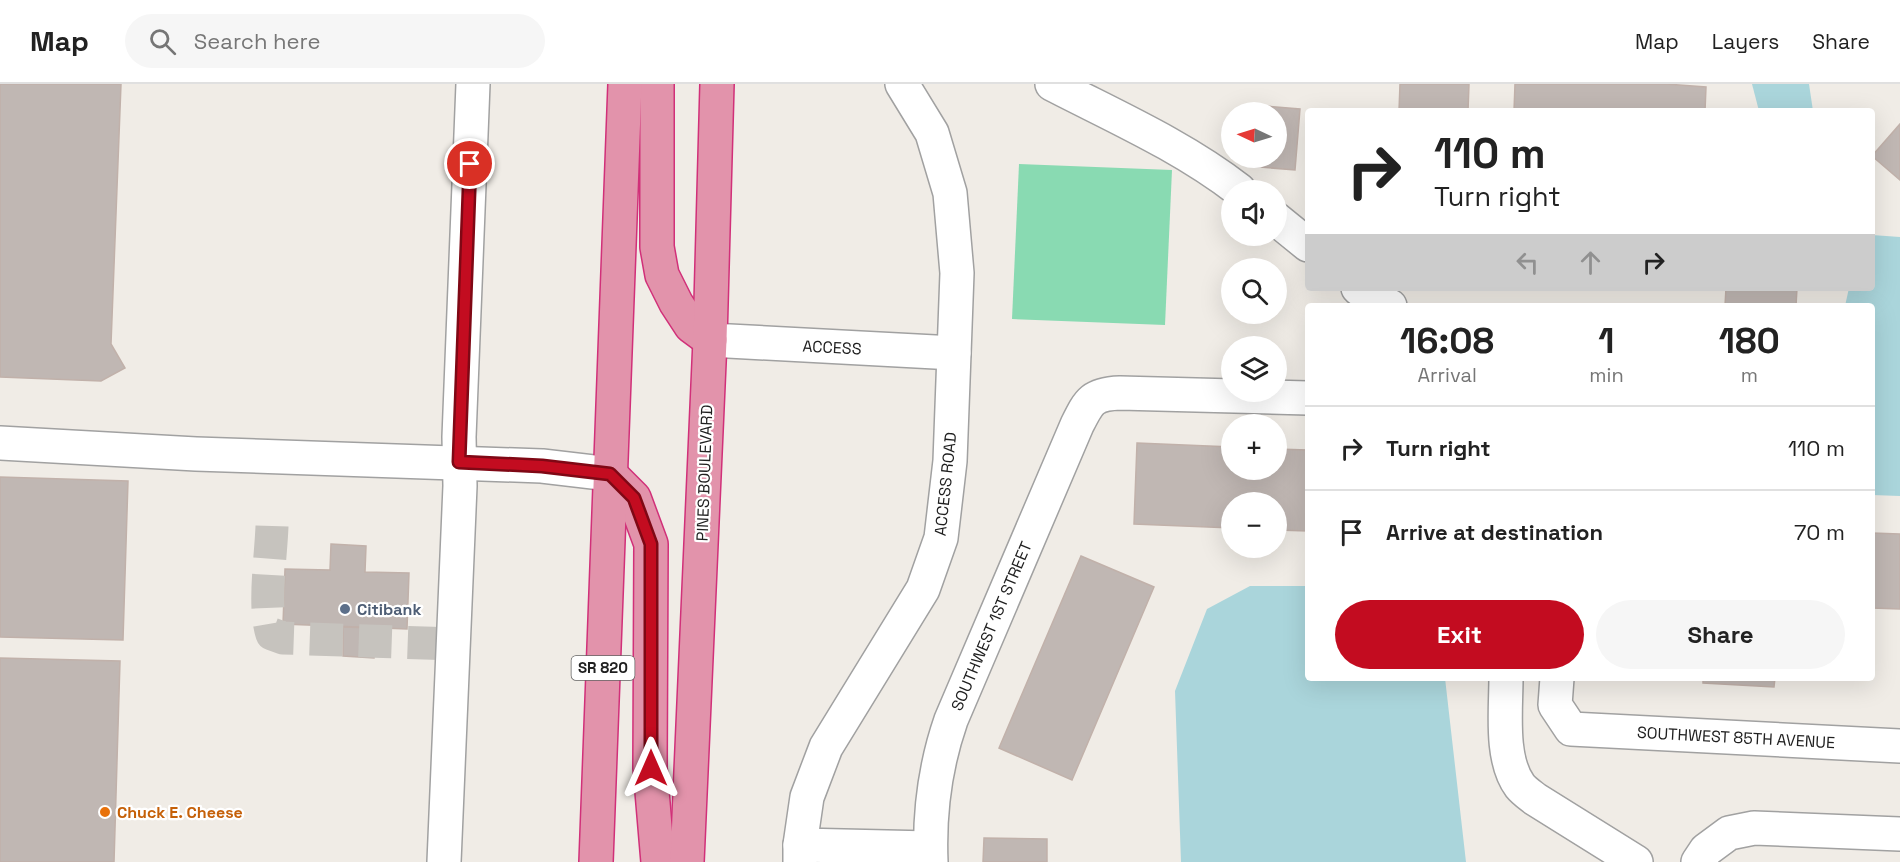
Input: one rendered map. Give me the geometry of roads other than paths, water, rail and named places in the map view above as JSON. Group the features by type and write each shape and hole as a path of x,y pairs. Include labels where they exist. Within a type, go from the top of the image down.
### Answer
{"highway":[{"name":"SR 820","path":"596,862 625,84"},
{"path":"657,84 657,247 663,275 676,303 691,326 710,340"},
{"name":"PINES BOULEVARD","path":"687,862 710,340 717,84"},
{"path":"610,474 634,498 651,544 651,768 658,862"}],"street":[{"path":"444,862 460,486 473,84"},
{"name":"ACCESS ROAD","path":"800,853 807,797 826,747 923,589 941,538 950,461 957,273 950,193 932,133 902,84"},
{"path":"1052,84 1168,144 1226,180"},
{"path":"1287,228 1305,243"},
{"path":"1362,291 1380,303"},
{"name":"ACCESS","path":"710,340 954,353"},
{"name":"SOUTHWEST 1ST STREET","path":"930,855 935,778 951,720 1077,424 1090,401 1104,393 1305,398"},
{"path":"0,443 196,454 542,466 610,474"},
{"path":"1506,681 1506,743 1512,771 1520,786 1535,799 1636,862"},
{"name":"SOUTHWEST 85TH AVENUE","path":"1557,681 1555,705 1571,729 1900,746"},
{"path":"1698,862 1706,850 1729,833 1754,828 1900,834"},
{"path":"800,853 930,855"}],"water":[{"path":"1752,84 1809,84 1813,108 1758,108"},
{"path":"1875,235 1900,237 1900,496 1875,495 1875,303 1846,303 1848,291 1875,291"},
{"path":"1250,586 1305,586 1305,681 1445,681 1466,862 1181,862 1175,691 1207,609"}],"tunnel":[{"path":"272,526 268,596 269,623 272,634 283,638 452,644"}],"place":[{"name":"Citibank","path":"345,609"},
{"name":"Chuck E. Cheese","path":"105,812"}]}
